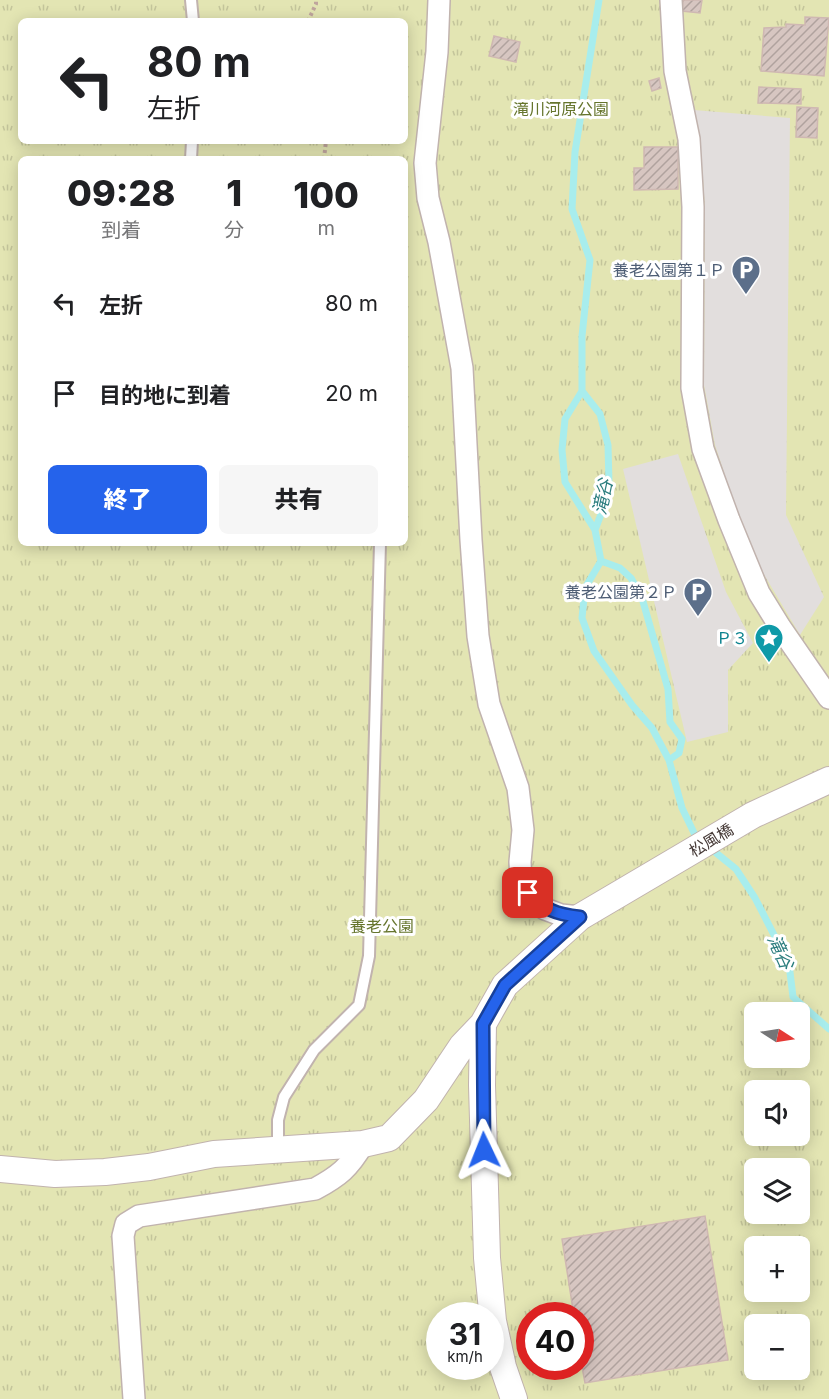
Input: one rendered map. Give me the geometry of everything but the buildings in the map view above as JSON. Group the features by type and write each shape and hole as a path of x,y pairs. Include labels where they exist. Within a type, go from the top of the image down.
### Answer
{"street":[{"path":"440,0 425,163 428,198 439,242 462,368 478,636 489,704 518,788 523,830 521,880 528,893 544,909 561,915 580,917"},
{"path":"671,0 675,71 689,139 693,207 692,388 703,449 759,593 829,698"},
{"name":"松風橋","path":"483,1024 505,985 580,917 753,815 829,780"},
{"path":"0,1169 55,1174 105,1172 149,1167 214,1154 363,1144 389,1138 426,1100 462,1046 483,1024"},
{"path":"483,1024 482,1085 487,1258 493,1321 503,1367 514,1399"},
{"path":"134,1399 123,1236 126,1224 139,1216 315,1189 332,1180 351,1164 363,1144"}],"lane":[{"path":"191,0 193,18"},
{"path":"278,1148 278,1120 284,1097 314,1050 359,1005 369,956 380,546"}],"path":[{"path":"309,18 316,0"}],"green space":[{"name":"養老公園","path":"0,0 829,0 829,1399 0,1399"}],"shaded area":[{"name":"養老公園第１Ｐ","path":"694,110 790,118 786,515 824,597 800,635 750,551 715,445 704,385 705,207 700,138"},
{"name":"養老公園第２Ｐ","path":"678,454 726,592 753,643 728,670 728,732 687,742 623,469"}],"waterway":[{"name":"滝谷","path":"599,0 575,152 572,209 590,260 582,336 582,391 600,414 608,445 609,483 595,530 601,561 585,588 582,618 594,651 632,705 652,728 669,760 682,808 696,837 701,841"},
{"path":"582,391 565,419 562,450 565,482 595,530"},
{"path":"601,561 620,568 631,578 642,598 668,689 670,722 682,739 679,753 669,760"},
{"name":"滝谷","path":"710,848 736,869 755,898 789,964 793,997 829,1029"}],"place":[{"name":"養老公園第１Ｐ","path":"746,296"},
{"name":"養老公園第２Ｐ","path":"698,618"},
{"name":"Ｐ３","path":"769,664"}],"route":[{"path":"484,1150 483,1024 505,985 580,917 561,915 544,909 528,893"}],"park label":[{"name":"滝川河原公園","path":"561,109"}]}
